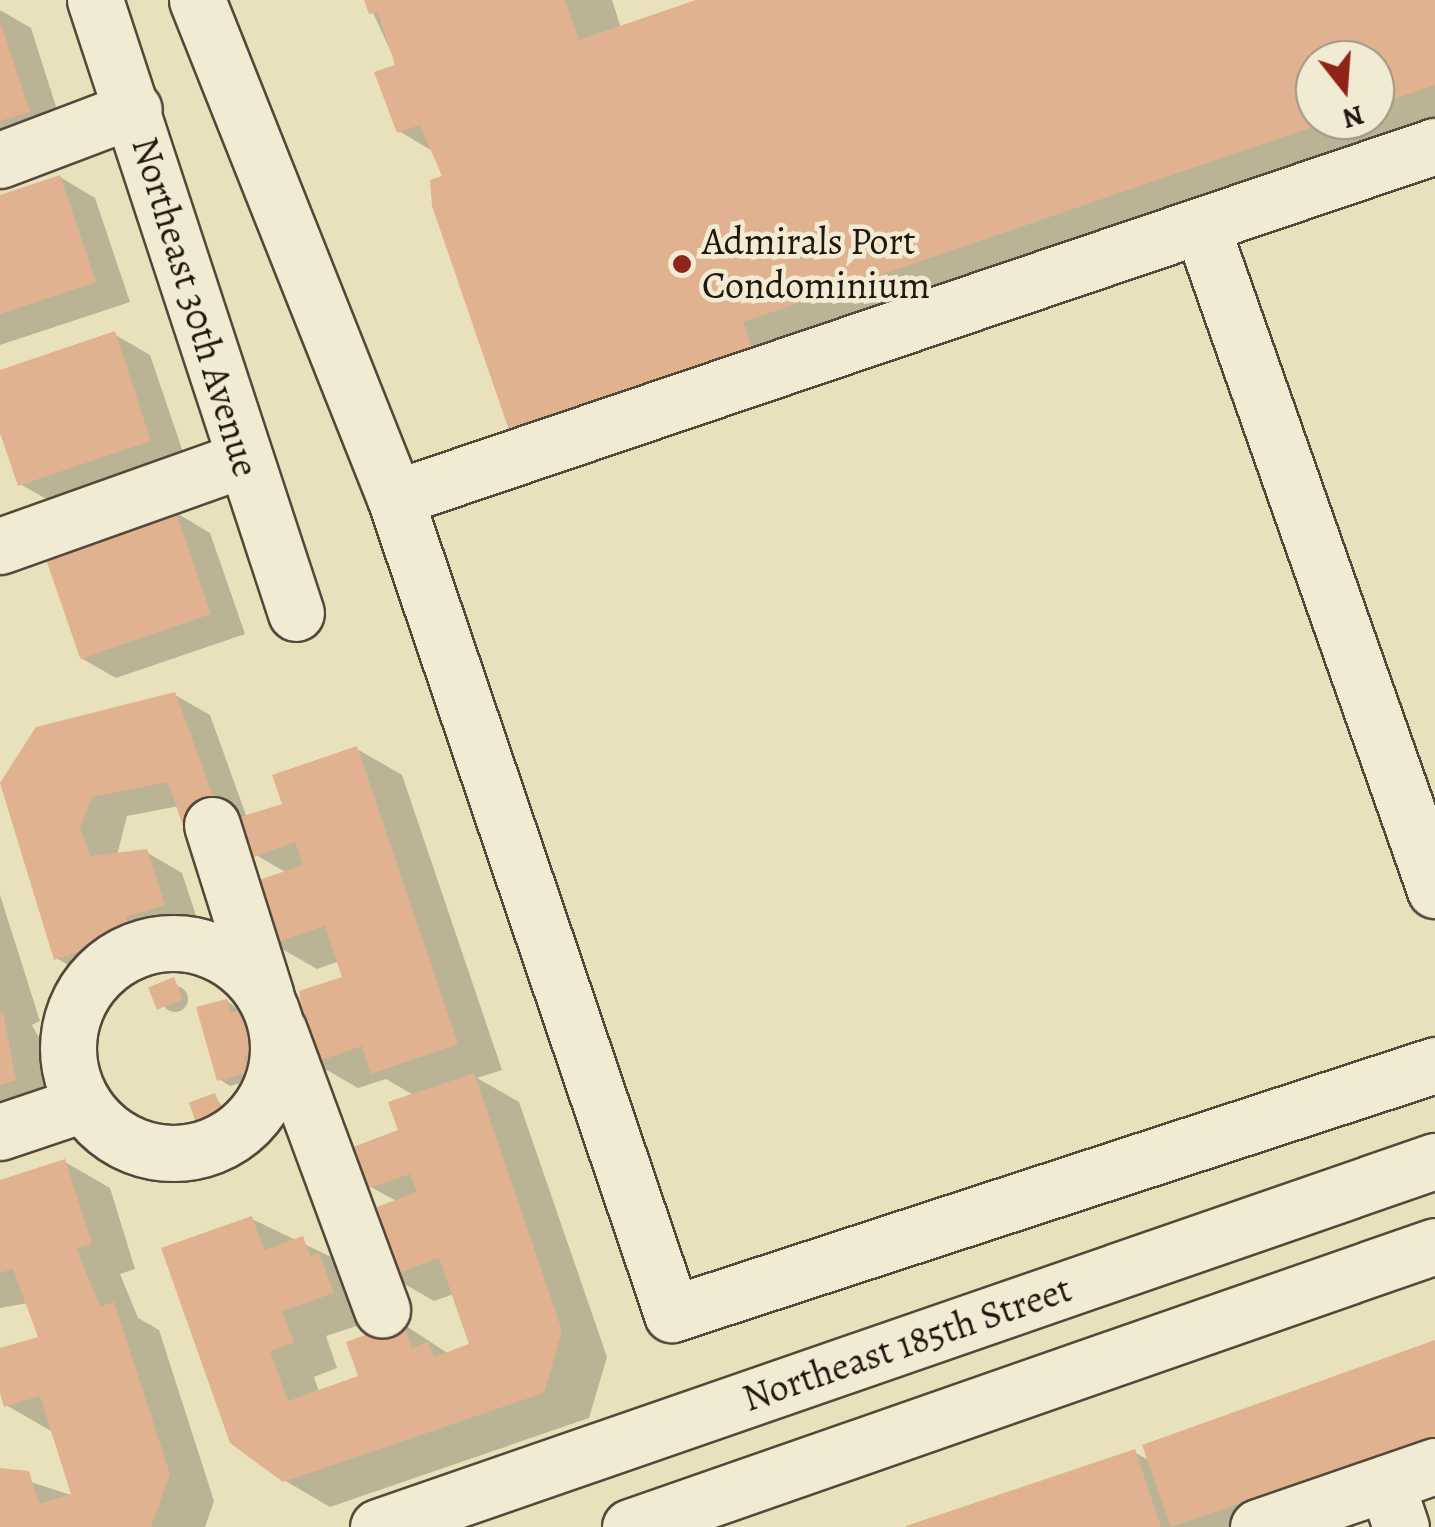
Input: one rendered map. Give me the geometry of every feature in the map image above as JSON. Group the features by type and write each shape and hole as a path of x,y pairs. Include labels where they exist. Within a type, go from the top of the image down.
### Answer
{"street":[{"name":"Northeast 30th Avenue","path":"95,0 134,109 241,460 296,614"},
{"path":"197,0 395,498 672,1314 1435,1064"},
{"path":"0,160 134,109"},
{"path":"395,498 1435,146"},
{"path":"1202,228 1435,890"},
{"path":"0,546 241,460"},
{"path":"212,825 272,1013 382,1310"},
{"path":"174,942 202,946 250,975 272,1013 279,1060 262,1105 227,1139 196,1152 132,1146 83,1104 71,1078 70,1023 98,974 120,957 174,942"},
{"path":"0,1132 83,1104"},
{"name":"Northeast 185th Street","path":"378,1527 1435,1161"},
{"path":"630,1527 719,1512 1435,1246"},
{"path":"1258,1527 1407,1492"}],"building":[{"name":"Admirals Port Condominium","path":"364,0 565,0 579,40 696,0 1435,0 1435,85 1395,98 1395,40 1295,40 1295,133 743,322 752,347 509,430 432,206 430,180 442,176 420,125 397,133 374,72 395,65 378,12 369,14"},
{"path":"0,21 30,112 0,121"},
{"path":"60,175 96,282 0,314 0,195"},
{"path":"115,331 151,441 18,486 0,433 0,370"},
{"path":"175,510 211,614 80,659 45,555"},
{"path":"175,692 222,820 185,832 168,782 92,797 80,827 90,856 147,849 165,905 126,917 131,935 54,960 0,783 36,727"},
{"path":"357,746 458,1044 371,1074 362,1046 310,1064 299,991 342,977 325,926 270,944 250,883 303,865 295,842 254,857 240,817 282,804 272,775"},
{"path":"174,977 183,999 157,1010 148,987"},
{"path":"227,999 230,1013 240,1010 252,1053 244,1056 249,1072 217,1081 196,1007"},
{"path":"3,1012 16,1080 0,1085 0,1013"},
{"path":"474,1073 562,1330 544,1393 283,1482 230,1443 161,1248 252,1216 264,1250 303,1236 310,1256 319,1253 334,1293 282,1311 294,1343 270,1351 288,1401 358,1376 346,1342 403,1321 412,1348 428,1342 434,1357 469,1344 439,1258 387,1277 372,1237 385,1232 377,1207 417,1192 410,1174 369,1188 353,1147 398,1130 388,1102"},
{"path":"215,1093 225,1121 199,1131 189,1103"},
{"path":"65,1159 92,1244 76,1248 100,1306 114,1302 170,1474 151,1527 0,1527 0,1468 29,1471 39,1504 71,1494 40,1396 4,1407 0,1393 0,1348 38,1337 13,1269 0,1273 0,1180"},
{"path":"1435,1340 1435,1437 1171,1527 1142,1445"},
{"path":"1135,1449 1161,1527 906,1527 906,1526"}],"place":[{"name":"Admirals Port Condominium","path":"682,264"}]}
